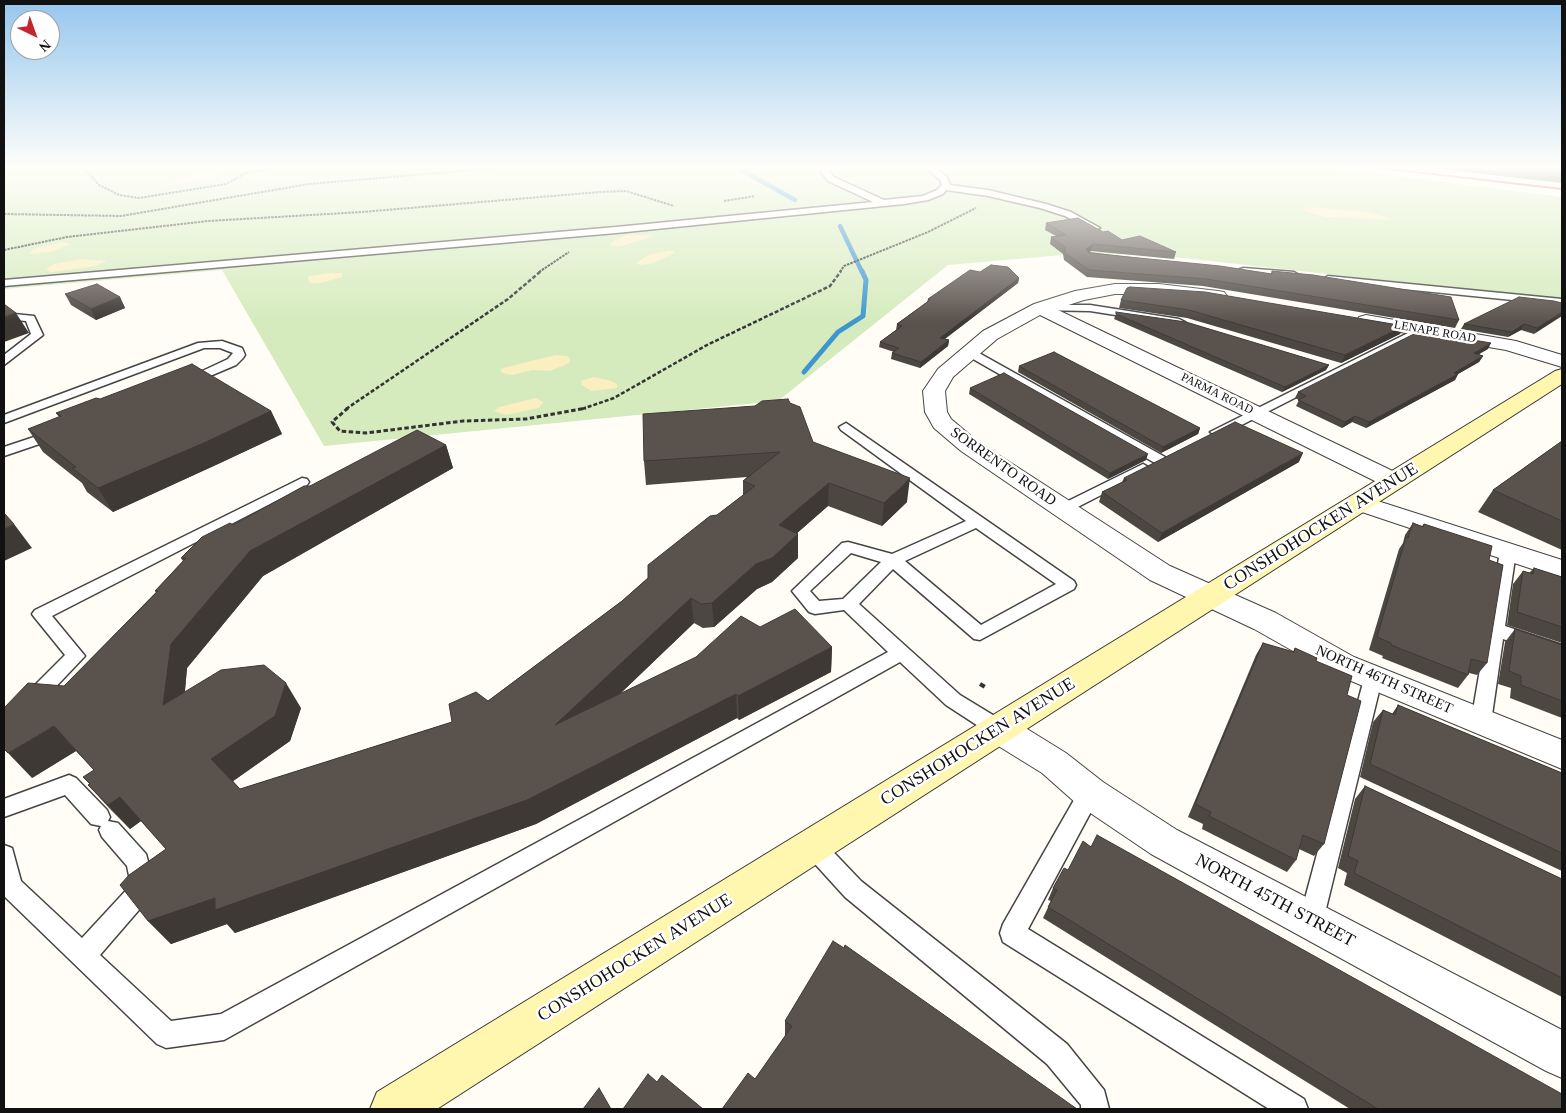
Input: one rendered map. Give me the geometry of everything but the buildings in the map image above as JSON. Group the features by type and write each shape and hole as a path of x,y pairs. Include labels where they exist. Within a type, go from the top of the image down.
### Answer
{"main road":[{"name":"CONSHOHOCKEN AVENUE","path":"394,1109 1562,375"}],"street":[{"path":"1040,308 1091,292 1128,288 1174,290 1238,299"},
{"name":"SORRENTO ROAD","path":"1040,308 997,331 945,373 934,391 936,412 942,423 969,446 1160,573 1210,596"},
{"name":"PARMA ROAD","path":"1040,308 1394,481"},
{"name":"LENAPE ROAD","path":"1353,319 1509,345 1562,361"},
{"path":"1359,503 1562,570"},
{"name":"NORTH 46TH STREET","path":"1210,596 1250,613 1314,650 1373,679 1562,755"},
{"name":"NORTH 45TH STREET","path":"999,729 1054,763 1090,793 1164,842 1562,1055"}],"lane":[{"path":"4,283 733,218"},
{"path":"1073,218 1104,232"},
{"path":"1229,269 1562,302"},
{"path":"1040,308 1090,308 1194,326"},
{"path":"4,316 30,318 37,335 4,361"},
{"path":"1202,439 1420,330"},
{"path":"4,419 190,349 222,344 238,351 236,359 232,362 177,385"},
{"path":"970,352 1164,458 1063,509"},
{"path":"1323,364 1341,369"},
{"path":"846,427 1068,585 980,634 893,560 848,547 800,591 815,608 848,604 893,560 977,522"},
{"path":"4,452 63,431"},
{"path":"4,728 76,656 41,614 302,482"},
{"path":"1481,722 1508,552"},
{"path":"848,604 953,700 999,729"},
{"path":"1495,629 1562,652"},
{"path":"4,854 8,890 82,955 166,1035 224,1027 902,653"},
{"path":"1311,921 1356,788 1373,679"},
{"path":"4,808 69,784 138,861 143,888 82,955"},
{"path":"1090,793 1012,933 1294,1109"},
{"path":"813,846 853,889 1057,1054 1094,1100 1095,1109"}],"path":[{"path":"4,250 68,237 208,221 260,218"},
{"path":"601,231 545,267 508,299 355,401 332,422 340,431 366,433 463,421 526,420 582,409 614,398 707,345 830,286 837,273 848,265 956,218"},
{"path":"980,684 985,687"}],"green space":[{"path":"4,218 1562,218 1562,300 1165,256 1086,253 948,265 778,401 324,446 222,270 4,289"}],"sand":[{"path":"1347,218 1388,218 1395,220"},
{"path":"628,235 653,236 619,247 609,245 615,240"},
{"path":"63,242 71,244 51,252 29,254 33,249"},
{"path":"674,251 675,253 653,263 642,265 636,263 648,255"},
{"path":"81,259 107,261 96,266 51,272 46,269 54,264"},
{"path":"342,273 342,277 321,283 311,283 308,280 309,276"},
{"path":"556,355 567,356 570,359 569,363 550,371 533,370 512,375 502,373 501,369 507,367"},
{"path":"594,377 611,381 617,384 617,388 591,391 582,385 581,381"},
{"path":"536,398 543,402 539,408 506,415 494,411 499,407"}],"waterway":[{"path":"840,226 862,272"},
{"path":"804,372 838,332 863,316 866,280 862,271"}]}
